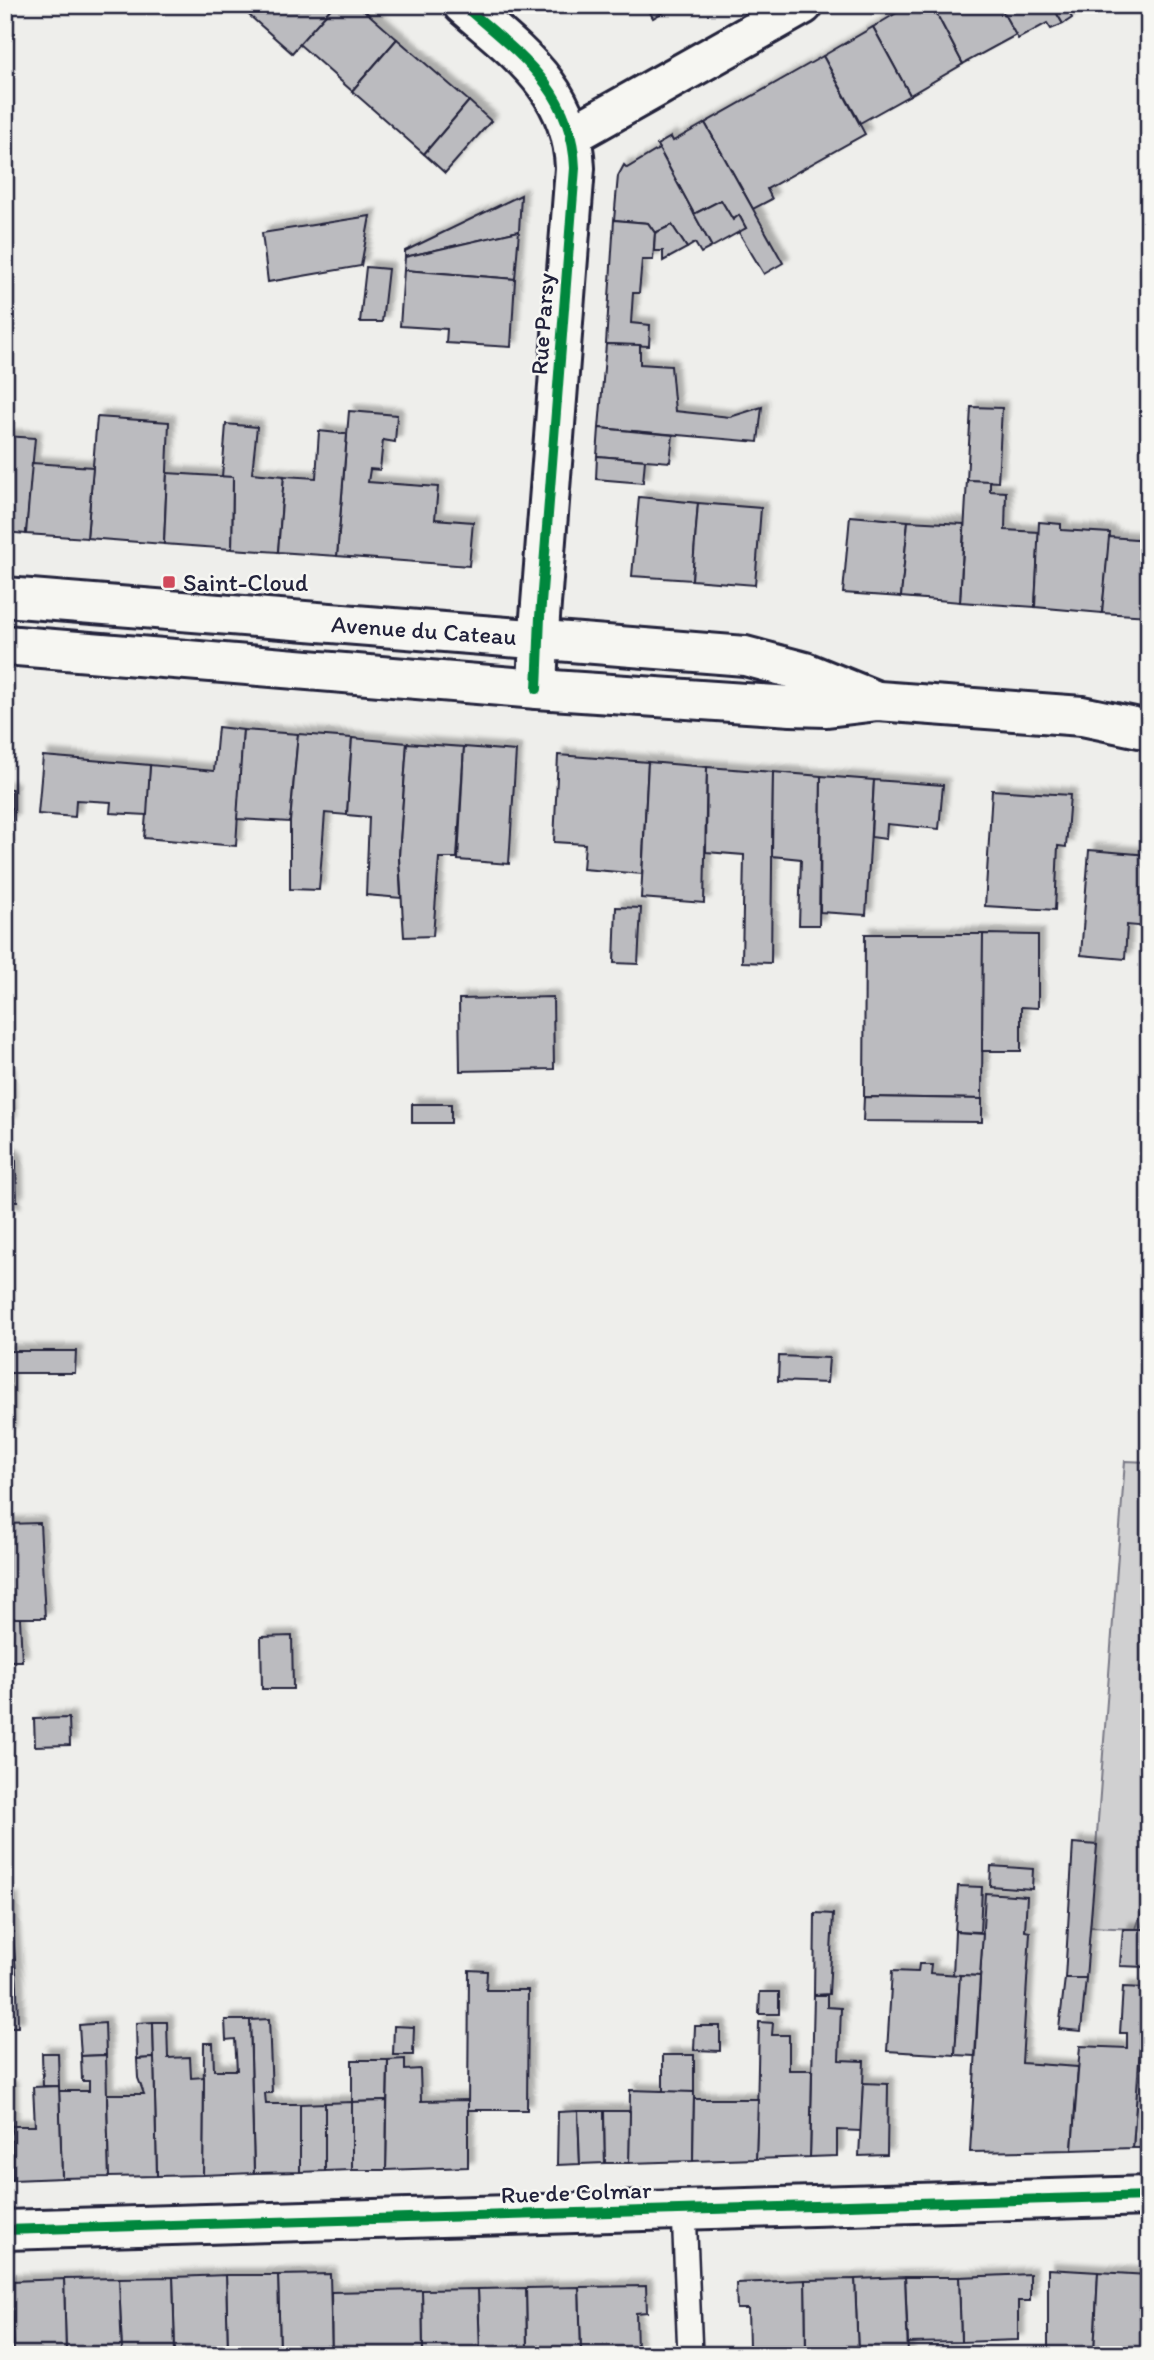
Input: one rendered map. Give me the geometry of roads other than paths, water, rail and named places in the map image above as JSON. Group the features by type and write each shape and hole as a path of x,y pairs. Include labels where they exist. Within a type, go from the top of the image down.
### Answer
{"street":[{"name":"Rue Parsy","path":"463,5 539,74 552,92 572,135 575,169 537,689"},
{"path":"572,135 803,5"},
{"name":"Avenue du Cateau","path":"5,597 745,656 805,672 878,701"},
{"name":"Avenue du Cateau","path":"5,645 537,689 790,706 827,707 878,701 1082,716 1149,730"},
{"name":"Avenue du Cateau","path":"1082,716 1149,705"},
{"name":"Rue de Colmar","path":"5,2230 1149,2196"}],"lane":[{"name":"Rue de Colmar","path":"684,2210 690,2355"}],"place":[{"name":"Saint-Cloud","path":"169,582"}]}
